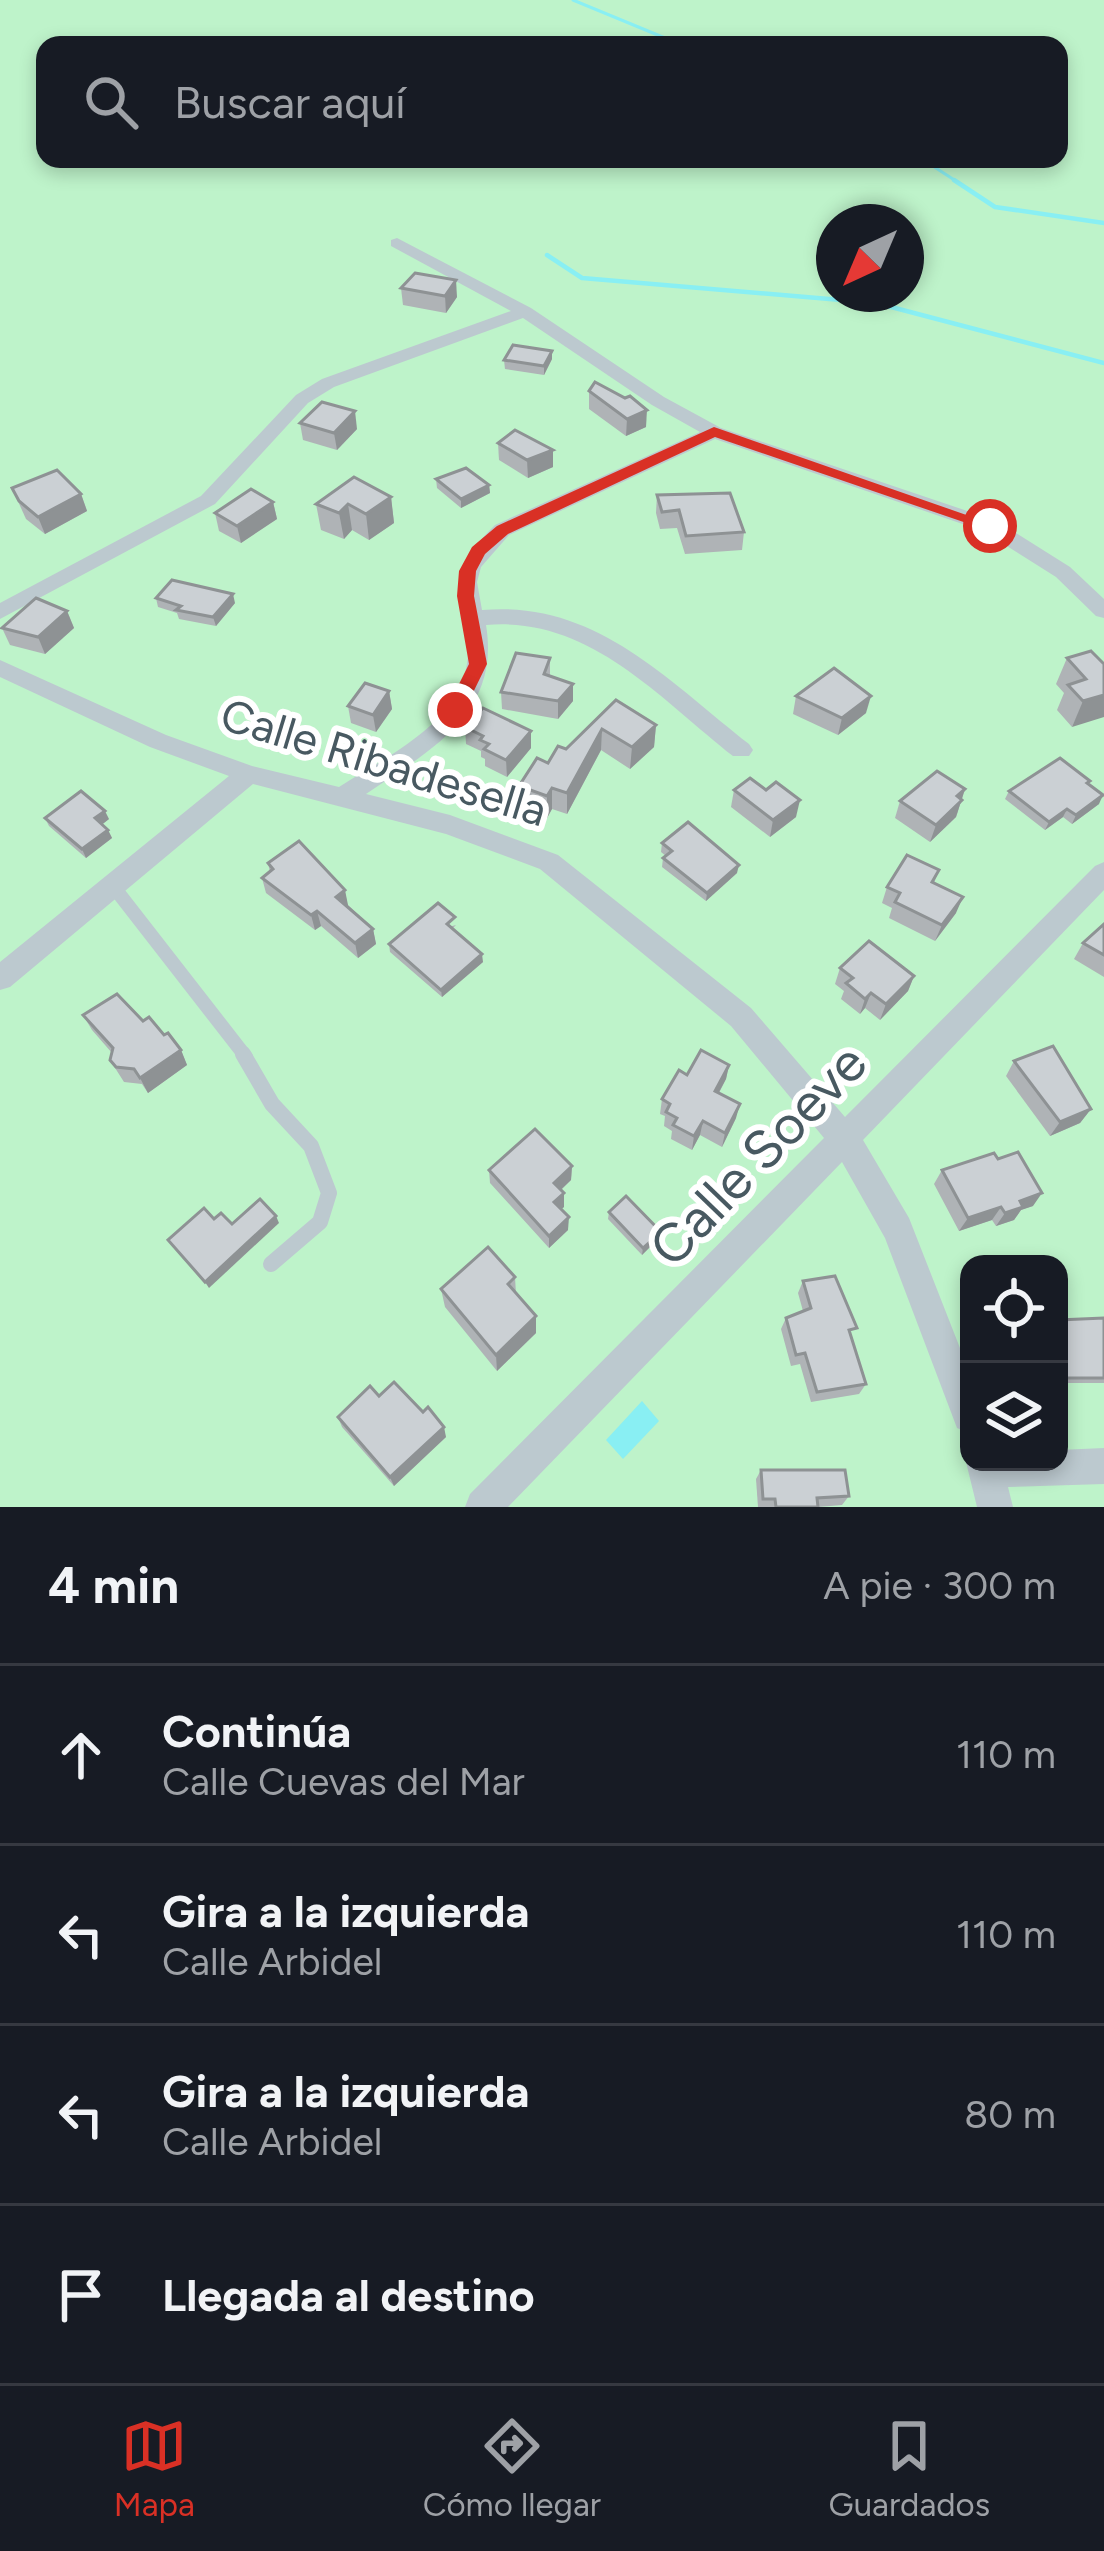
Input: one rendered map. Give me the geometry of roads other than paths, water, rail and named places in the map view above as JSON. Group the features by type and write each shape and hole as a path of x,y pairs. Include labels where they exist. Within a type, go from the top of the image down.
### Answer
{"street":[{"path":"397,243 525,312 658,401 714,432 990,526 1063,572 1104,611"},
{"path":"0,612 208,500 302,399 328,383 525,312"},
{"path":"346,795 433,733 455,710 478,664 465,596 467,571 478,551 502,530 714,432"},
{"path":"472,619 515,614 556,622 598,642 741,750"},
{"name":"Calle Ribadesella","path":"0,668 158,741 249,774 450,825 549,862 741,1017 845,1139 898,1229 960,1392"},
{"path":"0,978 249,774"},
{"name":"Calle Soeve","path":"483,1507 1104,873"},
{"path":"1068,1466 1104,1466"},
{"path":"986,1471 995,1507"}],"lane":[{"path":"113,886 245,1056 272,1104 311,1146 329,1193 320,1222 271,1264"}],"water":[{"path":"642,1401 659,1421 623,1459 606,1440"}],"waterway":[{"path":"573,0 660,36"},
{"path":"936,168 959,183"},
{"path":"954,180 995,207 1104,223"},
{"path":"547,255 582,278 876,303 1104,363"}]}
